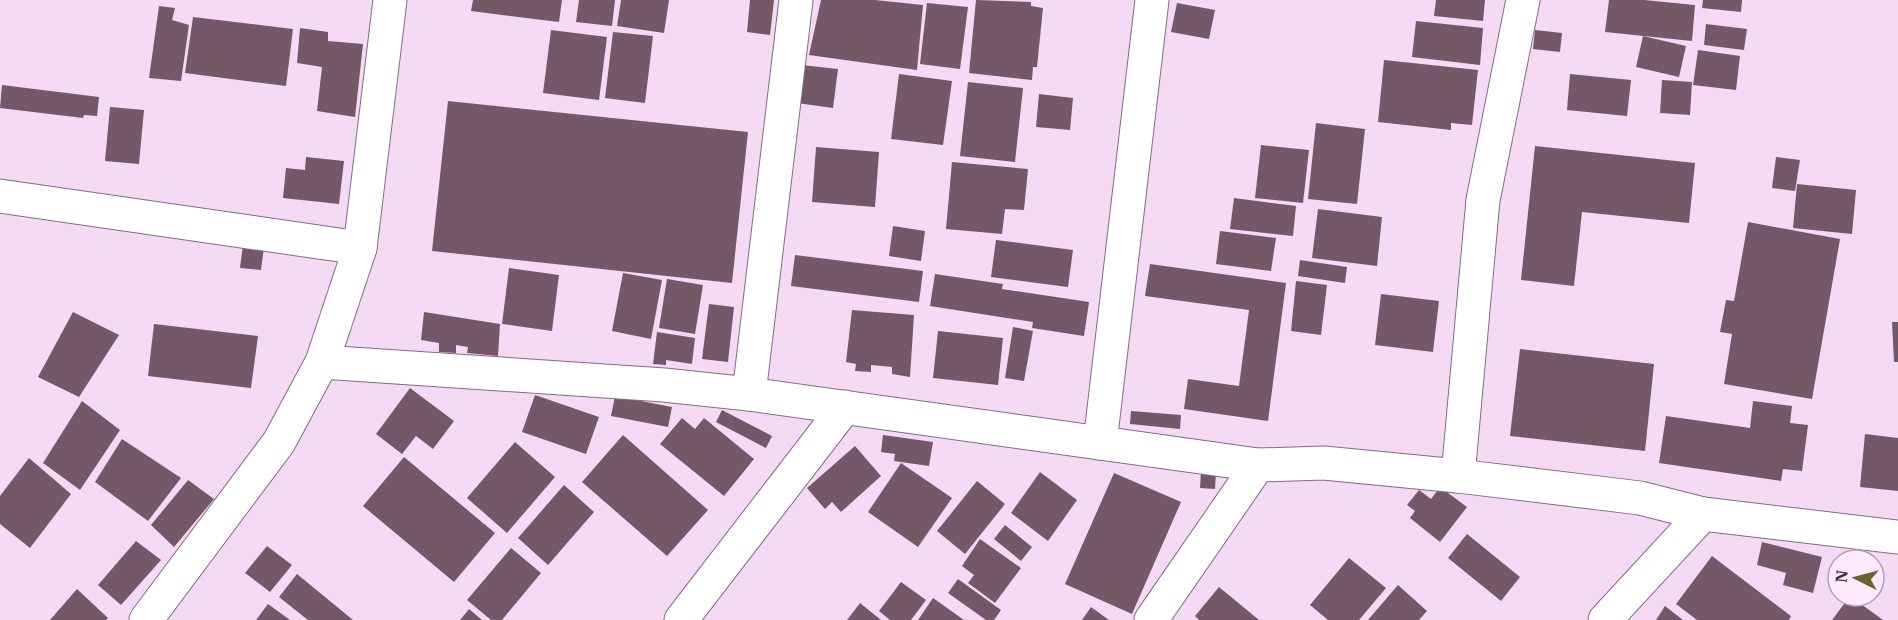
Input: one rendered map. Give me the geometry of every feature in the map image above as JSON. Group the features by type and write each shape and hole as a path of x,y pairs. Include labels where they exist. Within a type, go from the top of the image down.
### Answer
{"street":[{"path":"146,620 279,442 322,362 360,248 390,0"},
{"path":"749,394 796,0"},
{"path":"1100,443 1152,0"},
{"path":"1458,476 1483,200 1523,0"},
{"path":"0,196 360,248"},
{"path":"322,362 664,385 749,394 1258,465 1324,463 1458,476 1640,498 1703,514 1898,537"},
{"path":"681,620 845,407"},
{"path":"1151,620 1258,465"},
{"path":"1605,620 1703,514"}],"building":[{"path":"473,0 562,0 559,22 471,11"},
{"path":"579,0 615,0 612,26 576,22"},
{"path":"621,0 669,0 664,33 617,26"},
{"path":"750,0 774,0 770,35 747,32"},
{"path":"821,0 875,0 923,5 917,70 809,55"},
{"path":"976,0 1031,2 1031,6 1043,8 1037,67 1033,67 1032,80 969,73"},
{"path":"1436,0 1485,0 1483,21 1434,16"},
{"path":"1609,0 1644,0 1695,5 1692,41 1605,32"},
{"path":"1703,0 1742,0 1741,12 1702,8"},
{"path":"927,3 968,7 960,69 920,64"},
{"path":"1177,3 1215,10 1209,39 1171,32"},
{"path":"159,6 175,8 172,20 189,25 181,81 149,78"},
{"path":"193,17 293,29 286,86 185,73"},
{"path":"1416,21 1483,28 1480,65 1412,57"},
{"path":"1706,24 1747,29 1744,50 1704,45"},
{"path":"300,28 328,32 328,41 363,44 355,117 317,111 322,67 297,63"},
{"path":"551,30 607,37 599,100 543,93"},
{"path":"1535,30 1562,33 1560,52 1533,49"},
{"path":"613,32 653,36 645,103 605,98"},
{"path":"1643,36 1686,46 1679,77 1636,67"},
{"path":"1698,50 1740,56 1736,90 1693,85"},
{"path":"1384,60 1478,70 1472,125 1451,123 1451,130 1378,122"},
{"path":"802,65 838,69 833,108 797,103"},
{"path":"899,74 952,81 943,145 891,139"},
{"path":"1570,74 1631,80 1627,116 1567,110"},
{"path":"1662,80 1692,82 1690,115 1660,113"},
{"path":"968,82 1023,88 1015,162 960,156"},
{"path":"2,85 99,97 97,116 84,115 83,118 0,108"},
{"path":"1039,94 1073,98 1070,130 1036,127"},
{"path":"448,101 748,132 732,283 432,251"},
{"path":"110,107 144,110 139,164 105,161"},
{"path":"1316,123 1365,129 1357,204 1308,199"},
{"path":"1261,145 1309,150 1303,203 1255,198"},
{"path":"1535,146 1695,163 1689,223 1582,212 1574,286 1521,280"},
{"path":"816,147 879,152 875,207 812,202"},
{"path":"306,157 344,161 339,204 283,198 286,168 305,170"},
{"path":"1776,157 1800,160 1795,191 1772,188"},
{"path":"952,162 1028,169 1024,210 1005,209 1002,234 946,229"},
{"path":"1797,184 1856,190 1852,234 1793,228"},
{"path":"1234,198 1296,206 1293,236 1230,229"},
{"path":"1318,209 1382,217 1377,266 1312,258"},
{"path":"1748,222 1840,239 1812,399 1724,384 1732,334 1720,332 1726,300 1734,301"},
{"path":"893,226 925,231 921,261 889,256"},
{"path":"1220,231 1276,238 1271,271 1216,264"},
{"path":"244,237 265,240 261,270 240,268"},
{"path":"996,240 1073,250 1068,287 991,277"},
{"path":"795,255 923,271 919,302 791,286"},
{"path":"1300,260 1347,267 1345,283 1298,276"},
{"path":"1150,264 1286,283 1268,421 1184,409 1188,379 1239,386 1249,310 1145,296"},
{"path":"509,268 559,275 552,331 502,324"},
{"path":"623,273 662,280 651,339 612,331"},
{"path":"935,274 1003,284 1002,289 1089,302 1084,336 1032,328 1033,322 930,306"},
{"path":"667,279 703,285 695,334 659,328"},
{"path":"1296,281 1327,285 1321,335 1291,331"},
{"path":"1381,294 1439,301 1433,352 1375,345"},
{"path":"709,304 734,307 728,362 702,359"},
{"path":"852,310 914,315 910,377 892,374 892,367 871,365 871,372 855,371 856,364 846,362"},
{"path":"73,312 119,335 79,397 38,377"},
{"path":"424,312 500,324 498,356 467,353 468,347 456,345 456,353 439,352 439,343 421,340"},
{"path":"1892,322 1898,322 1898,362 1894,362"},
{"path":"154,324 258,336 251,388 148,376"},
{"path":"1013,327 1033,331 1024,381 1005,378"},
{"path":"938,331 1003,338 998,385 933,378"},
{"path":"657,332 695,338 692,364 666,360 666,365 653,364"},
{"path":"1520,349 1654,364 1645,451 1510,436"},
{"path":"410,388 454,421 433,449 416,436 402,454 376,434"},
{"path":"535,395 599,417 586,454 522,432"},
{"path":"615,396 672,407 668,427 611,416"},
{"path":"82,401 120,430 80,490 43,463"},
{"path":"1753,401 1792,406 1790,423 1808,425 1802,471 1783,469 1781,481 1659,463 1666,416 1750,428"},
{"path":"722,410 772,436 766,448 716,422"},
{"path":"1131,411 1181,415 1180,429 1130,424"},
{"path":"682,418 695,429 704,418 754,459 724,496 660,444"},
{"path":"1865,434 1898,438 1898,491 1860,487"},
{"path":"623,435 708,510 667,556 582,482"},
{"path":"883,435 933,442 929,466 894,461 895,454 881,452"},
{"path":"122,439 181,478 148,521 95,482"},
{"path":"515,442 555,477 507,533 467,498"},
{"path":"855,446 881,476 841,512 832,502 825,509 807,488"},
{"path":"404,457 495,533 454,582 363,506"},
{"path":"29,458 71,494 30,548 0,524 0,496"},
{"path":"901,463 952,498 918,547 868,512"},
{"path":"1201,471 1216,472 1215,489 1200,488"},
{"path":"1040,472 1077,500 1048,541 1011,513"},
{"path":"1114,473 1181,502 1132,614 1065,584"},
{"path":"188,480 214,499 174,547 151,525"},
{"path":"977,481 1005,504 965,554 937,531"},
{"path":"564,485 594,512 548,565 518,538"},
{"path":"1440,487 1467,507 1440,542 1410,518 1415,511 1407,505 1419,490 1431,499"},
{"path":"1005,525 1032,547 1021,561 994,539"},
{"path":"1467,534 1520,577 1501,601 1448,558"},
{"path":"980,539 1021,568 995,603 968,583 974,575 962,566"},
{"path":"136,541 161,560 121,605 98,585"},
{"path":"1762,542 1822,557 1813,593 1783,585 1786,573 1757,565"},
{"path":"267,546 292,565 270,592 245,573"},
{"path":"511,548 541,573 502,620 491,620 467,600"},
{"path":"1712,556 1791,616 1789,620 1697,620 1676,604"},
{"path":"1349,558 1386,588 1359,620 1328,620 1310,605"},
{"path":"297,574 353,620 308,620 279,597"},
{"path":"958,579 1001,610 994,620 986,620 948,593"},
{"path":"901,582 926,600 911,620 890,620 879,611"},
{"path":"1398,585 1427,611 1419,620 1368,620"},
{"path":"1219,587 1259,620 1199,620 1195,616"},
{"path":"77,589 108,618 106,620 50,620"},
{"path":"933,598 964,620 918,620"},
{"path":"860,603 881,620 847,620"},
{"path":"268,604 290,620 256,620"},
{"path":"1665,606 1683,620 1656,620"},
{"path":"1091,607 1109,620 1082,620"},
{"path":"1841,608 1866,608 1883,620 1832,620"},
{"path":"469,609 482,620 460,620"}]}
